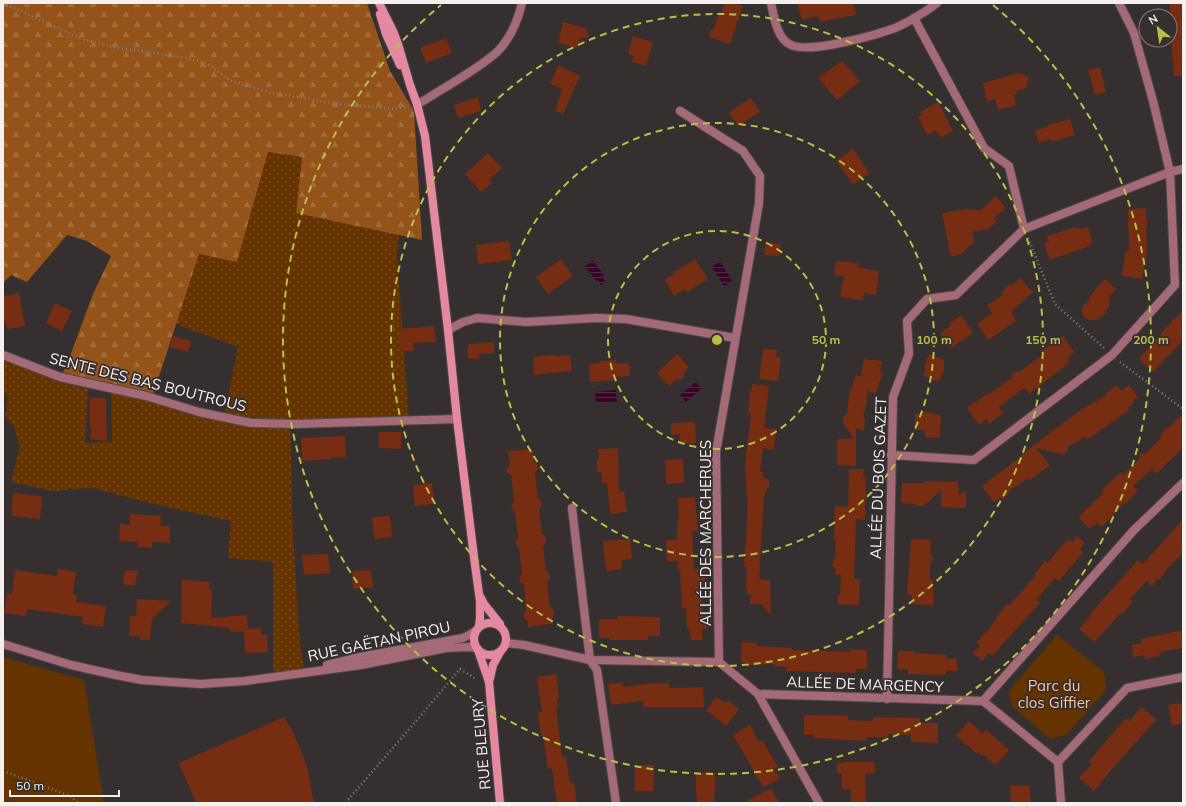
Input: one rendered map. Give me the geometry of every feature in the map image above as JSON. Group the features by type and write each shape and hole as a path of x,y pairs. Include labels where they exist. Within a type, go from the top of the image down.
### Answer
{"street":[{"path":"378,3 389,41 410,85 417,104 427,147 457,419 481,610 474,641 477,649 487,655 492,655 500,652 504,648 507,638 503,628 484,604 479,594"},
{"path":"417,104 482,64 498,51 515,24 522,3"},
{"path":"771,3 780,34 790,45 802,48 817,47 852,40 896,27 929,10 937,3"},
{"path":"891,455 974,460 1112,355 1175,285 1170,172 1153,101 1134,33 1119,3"},
{"path":"914,18 984,148 1009,166 1024,229"},
{"name":"ALLÉE DES MARCHERUES","path":"680,111 743,151 760,176 760,203 716,452 719,662"},
{"name":"ALLÉE DU BOIS GAZET","path":"887,699 893,397 910,354 907,321 927,299 956,295 1024,229 1170,172 1183,169"},
{"path":"448,330 463,322 477,318 526,322 611,318 626,319 735,338"},
{"name":"SENTE DES BAS BOUTROUS","path":"3,355 60,377 146,396 199,412 251,423 295,424 457,419"},
{"path":"1058,762 982,701 1134,530 1183,483"},
{"path":"572,508 590,660 597,670 616,803"},
{"path":"477,628 484,623 489,622 503,628"},
{"name":"RUE GAËTAN PIROU","path":"286,676 360,657 463,638 468,636 477,628"},
{"path":"506,643 524,645 590,660 719,662 758,694 819,803"},
{"name":"RUE GAËTAN PIROU","path":"3,644 71,666 142,680 201,684 244,681 361,666 446,648 462,647 477,649"},
{"name":"RUE BLEURY","path":"477,649 489,682 500,803"},
{"name":"RUE BLEURY","path":"489,682 494,664 500,652"},
{"path":"1060,803 1058,762 1127,688 1183,677"},
{"name":"ALLÉE DE MARGENCY","path":"758,694 982,701"}],"path":[{"path":"3,3 82,39 102,45 182,57 208,64 231,81 272,93 339,104 368,107 396,109 417,104"},
{"path":"1024,229 1055,304 1112,355 1183,409"},
{"path":"348,803 347,801 460,669"},
{"path":"3,771 70,796 78,803"}],"green space":[{"path":"3,3 367,3 390,71 414,111 422,240 296,213 302,157 268,152 237,262 199,254 152,398 60,377 66,367 93,294 111,256 87,241 67,235 27,282 11,275 3,283"},
{"path":"267,152 302,157 296,213 399,235 397,255 409,421 290,424 293,533 299,632 304,672 273,680 273,562 228,558 231,521 141,501 93,488 53,491 11,482 20,447 14,427 5,417 8,396 3,393 3,355 88,383 85,443 112,442 111,388 224,417 238,347 176,324 199,254 237,261"},
{"name":"Parc du clos Giffier","path":"1057,635 1104,672 1106,690 1066,735 1050,739 1012,706 1009,691"},
{"path":"3,657 84,680 104,803 3,803"}],"shaded area":[{"path":"593,260 604,276 602,277 606,282 601,285 598,280 596,281 585,266"},
{"path":"720,261 732,281 724,286 712,267"},
{"path":"696,382 701,389 686,402 680,395"},
{"path":"616,390 617,402 596,403 595,392"}],"building":[{"path":"724,3 732,3 743,6 730,44 709,37 718,16 720,17"},
{"path":"797,3 853,3 856,15 820,22 819,16 802,20"},
{"path":"1170,3 1183,3 1183,76 1174,76 1172,48 1178,48 1178,8 1170,8"},
{"path":"563,22 585,28 590,37 580,38 577,48 558,43"},
{"path":"633,36 653,42 646,66 632,62 634,56 628,54"},
{"path":"446,38 452,53 426,63 420,48"},
{"path":"842,61 860,81 837,100 818,78"},
{"path":"558,65 580,76 563,114 555,111 562,89 550,84"},
{"path":"1100,67 1106,92 1095,95 1088,70"},
{"path":"1020,73 1029,78 1026,88 1016,91 1017,94 1014,95 1016,105 998,110 995,99 987,102 983,83"},
{"path":"478,97 481,111 458,118 454,105"},
{"path":"751,98 760,112 738,126 729,112"},
{"path":"938,102 953,131 940,138 936,130 927,135 918,117 922,115 920,112"},
{"path":"1070,119 1075,135 1052,142 1051,139 1039,143 1035,130"},
{"path":"853,149 869,173 853,184 836,161"},
{"path":"488,153 502,168 489,180 492,183 481,192 465,174"},
{"path":"996,196 1006,208 994,218 997,221 988,229 972,232 974,242 961,254 951,257 942,213 966,209 981,210"},
{"path":"1146,208 1147,252 1142,279 1122,276 1126,250 1129,251 1128,209"},
{"path":"1075,227 1081,229 1088,227 1093,243 1089,244 1090,246 1050,260 1044,243 1049,241 1047,236"},
{"path":"509,241 512,260 478,264 476,245"},
{"path":"766,242 781,245 779,256 764,255"},
{"path":"561,259 573,276 548,294 536,277"},
{"path":"695,259 708,279 687,292 685,289 674,296 665,280 675,273 674,272"},
{"path":"836,261 858,263 857,267 879,271 876,295 864,293 863,300 840,297 844,276 834,275"},
{"path":"1020,278 1033,292 1011,312 1016,321 988,340 977,324 992,313 987,305 1003,295 1001,293 1010,284 1012,285"},
{"path":"1105,279 1116,289 1109,297 1109,307 1103,316 1097,320 1088,320 1083,316 1082,307"},
{"path":"19,293 25,326 7,329 3,316 3,296"},
{"path":"55,303 72,311 62,331 46,323"},
{"path":"1183,310 1183,340 1153,372 1139,359"},
{"path":"961,315 973,333 951,348 940,333"},
{"path":"434,326 436,342 413,343 413,351 399,351 399,329"},
{"path":"173,336 191,341 188,352 170,347"},
{"path":"1063,336 1074,352 1068,357 1069,363 1029,394 1024,388 999,407 1003,413 989,424 987,419 979,425 967,408 1012,378 1012,375 1017,371 1019,372 1044,354 1042,351"},
{"path":"494,342 494,353 479,354 480,358 468,359 468,344"},
{"path":"763,349 777,350 776,357 781,357 778,381 759,379"},
{"path":"677,354 689,367 684,372 684,376 680,380 676,380 669,386 657,373"},
{"path":"929,354 944,360 944,369 939,382 923,376 926,368 924,367"},
{"path":"570,355 572,371 534,375 533,357"},
{"path":"864,359 882,361 880,373 883,374 875,394 868,391 865,412 863,414 865,420 864,430 856,429 856,466 837,465 837,439 854,439 843,423 843,417 847,414 849,395 856,375 861,377"},
{"path":"616,360 616,364 629,363 630,376 617,377 617,380 590,382 589,364 600,363 600,361"},
{"path":"752,384 769,386 764,428 776,429 774,450 763,448 760,472 763,472 763,478 766,478 769,481 770,486 765,491 764,497 759,579 770,580 771,615 761,604 750,604 751,594 747,594 746,587 747,567 744,567 748,497 747,498 745,464 751,414 748,414"},
{"path":"1117,385 1121,391 1129,385 1138,397 1128,408 1129,410 1087,440 1085,437 1068,447 1068,451 1063,454 1036,448 1050,465 1029,481 1028,478 1009,491 1009,494 1004,498 994,502 982,486 1082,409 1106,396 1105,394"},
{"path":"90,398 106,398 107,441 90,439 92,427 90,427"},
{"path":"924,412 941,415 940,438 925,437 925,430 915,430 915,414 922,414"},
{"path":"1183,414 1183,448 1156,474 1152,469 1133,486 1138,491 1126,503 1125,502 1102,527 1097,523 1090,529 1079,518 1083,512 1104,493 1102,490 1121,472 1123,475 1139,460 1139,453 1145,454 1162,437 1160,435"},
{"path":"695,422 696,443 680,444 680,434 671,435 671,423"},
{"path":"379,432 401,432 401,449 379,448"},
{"path":"345,436 346,457 302,461 301,438"},
{"path":"618,448 619,492 624,491 627,512 610,514 607,483 602,483 601,472 597,472 597,458 599,458 598,449"},
{"path":"532,449 534,462 537,464 538,469 535,473 538,498 541,501 542,506 539,509 542,534 546,537 546,542 543,546 546,571 550,574 550,578 547,582 550,607 554,610 554,615 552,624 528,627 528,621 524,618 526,610 524,585 520,582 519,577 522,574 519,548 515,541 518,537 515,512 511,505 514,501 511,475 507,473 507,468 510,465 508,451"},
{"path":"683,459 684,483 666,484 665,460"},
{"path":"849,469 864,469 863,476 865,476 866,484 865,520 856,519 854,579 860,579 859,605 838,604 841,575 835,575 836,569 832,566 835,558 836,539 834,538 835,506 848,507"},
{"path":"924,481 958,482 959,495 966,490 966,508 941,507 941,490 924,506 901,503 902,483 924,483"},
{"path":"432,483 434,504 415,506 413,485"},
{"path":"13,493 42,496 40,519 11,516"},
{"path":"695,497 698,531 692,531 694,569 705,568 705,589 701,589 702,614 706,614 707,629 702,629 703,640 691,640 690,630 687,629 686,608 682,608 680,570 678,570 678,561 667,561 666,540 677,540 677,521 679,519 678,498"},
{"path":"130,514 161,516 160,526 170,526 170,543 152,542 152,548 138,547 138,542 119,541 120,524 130,525"},
{"path":"390,516 392,537 374,539 372,517"},
{"path":"1183,519 1183,553 1152,586 1147,581 1130,599 1133,601 1122,614 1121,613 1094,642 1079,629 1091,616 1090,614 1138,560 1143,564"},
{"path":"1077,536 1085,543 1080,549 1083,553 1059,581 1055,578 1036,600 1040,603 992,656 989,653 982,661 973,653 980,645 977,642 998,618 996,617 1008,604 1009,606 1036,575 1034,574 1045,561 1047,563 1068,539 1072,542"},
{"path":"630,539 632,559 621,560 622,569 606,571 603,541"},
{"path":"911,539 931,540 930,553 933,561 930,563 930,579 933,580 933,605 911,604 912,595 907,595"},
{"path":"328,554 330,573 304,575 302,555"},
{"path":"58,569 76,572 73,594 77,595 76,602 106,606 103,627 82,624 83,617 27,609 26,616 4,613 7,593 12,594 15,570 57,576"},
{"path":"125,570 138,571 135,586 123,584"},
{"path":"371,570 373,587 353,589 352,571"},
{"path":"182,580 210,582 209,589 212,590 211,618 247,615 248,629 261,628 262,635 267,635 268,652 245,653 244,631 230,632 230,628 181,623"},
{"path":"137,599 171,601 152,619 150,640 139,640 140,636 129,636 130,616 136,616"},
{"path":"618,616 660,617 660,636 648,636 648,640 609,640 609,638 599,638 599,619 618,619"},
{"path":"1183,630 1183,648 1159,652 1160,656 1145,659 1144,655 1133,657 1132,645 1142,643 1141,639"},
{"path":"742,642 757,643 757,646 792,648 792,650 850,652 850,649 867,650 867,669 856,669 856,673 786,671 787,667 774,666 774,664 748,665 749,663 741,662"},
{"path":"898,651 915,651 915,653 947,655 946,658 957,659 957,671 946,671 946,675 908,674 908,670 897,669"},
{"path":"556,674 559,698 556,699 558,707 556,707 562,757 566,757 570,783 574,782 577,803 557,803 552,768 548,769 543,736 541,736 538,713 542,712 537,677"},
{"path":"623,683 623,687 669,683 669,688 703,687 704,707 643,707 643,701 611,705 608,684"},
{"path":"716,697 725,703 728,700 739,709 726,726 706,710"},
{"path":"1179,703 1183,704 1183,723 1172,726 1168,705"},
{"path":"1142,707 1156,720 1094,791 1079,778 1092,764 1088,762 1126,718 1129,721"},
{"path":"804,715 848,716 848,720 873,721 873,717 920,718 920,723 938,723 938,743 911,742 911,735 888,734 887,738 866,737 866,741 814,738 814,735 804,735"},
{"path":"284,717 301,750 308,771 314,803 196,803 179,763"},
{"path":"969,721 983,734 986,730 1009,750 996,765 982,754 981,755 978,752 977,754 956,736"},
{"path":"750,725 759,742 762,740 778,767 774,769 780,779 763,787 733,735"},
{"path":"874,762 875,773 865,773 866,803 851,803 851,789 842,789 842,773 837,774 837,763"},
{"path":"635,765 654,765 653,791 635,791"},
{"path":"715,772 714,802 697,802 696,773"},
{"path":"1029,785 1031,803 1011,803 1010,786"},
{"path":"771,788 779,803 744,803"}]}
